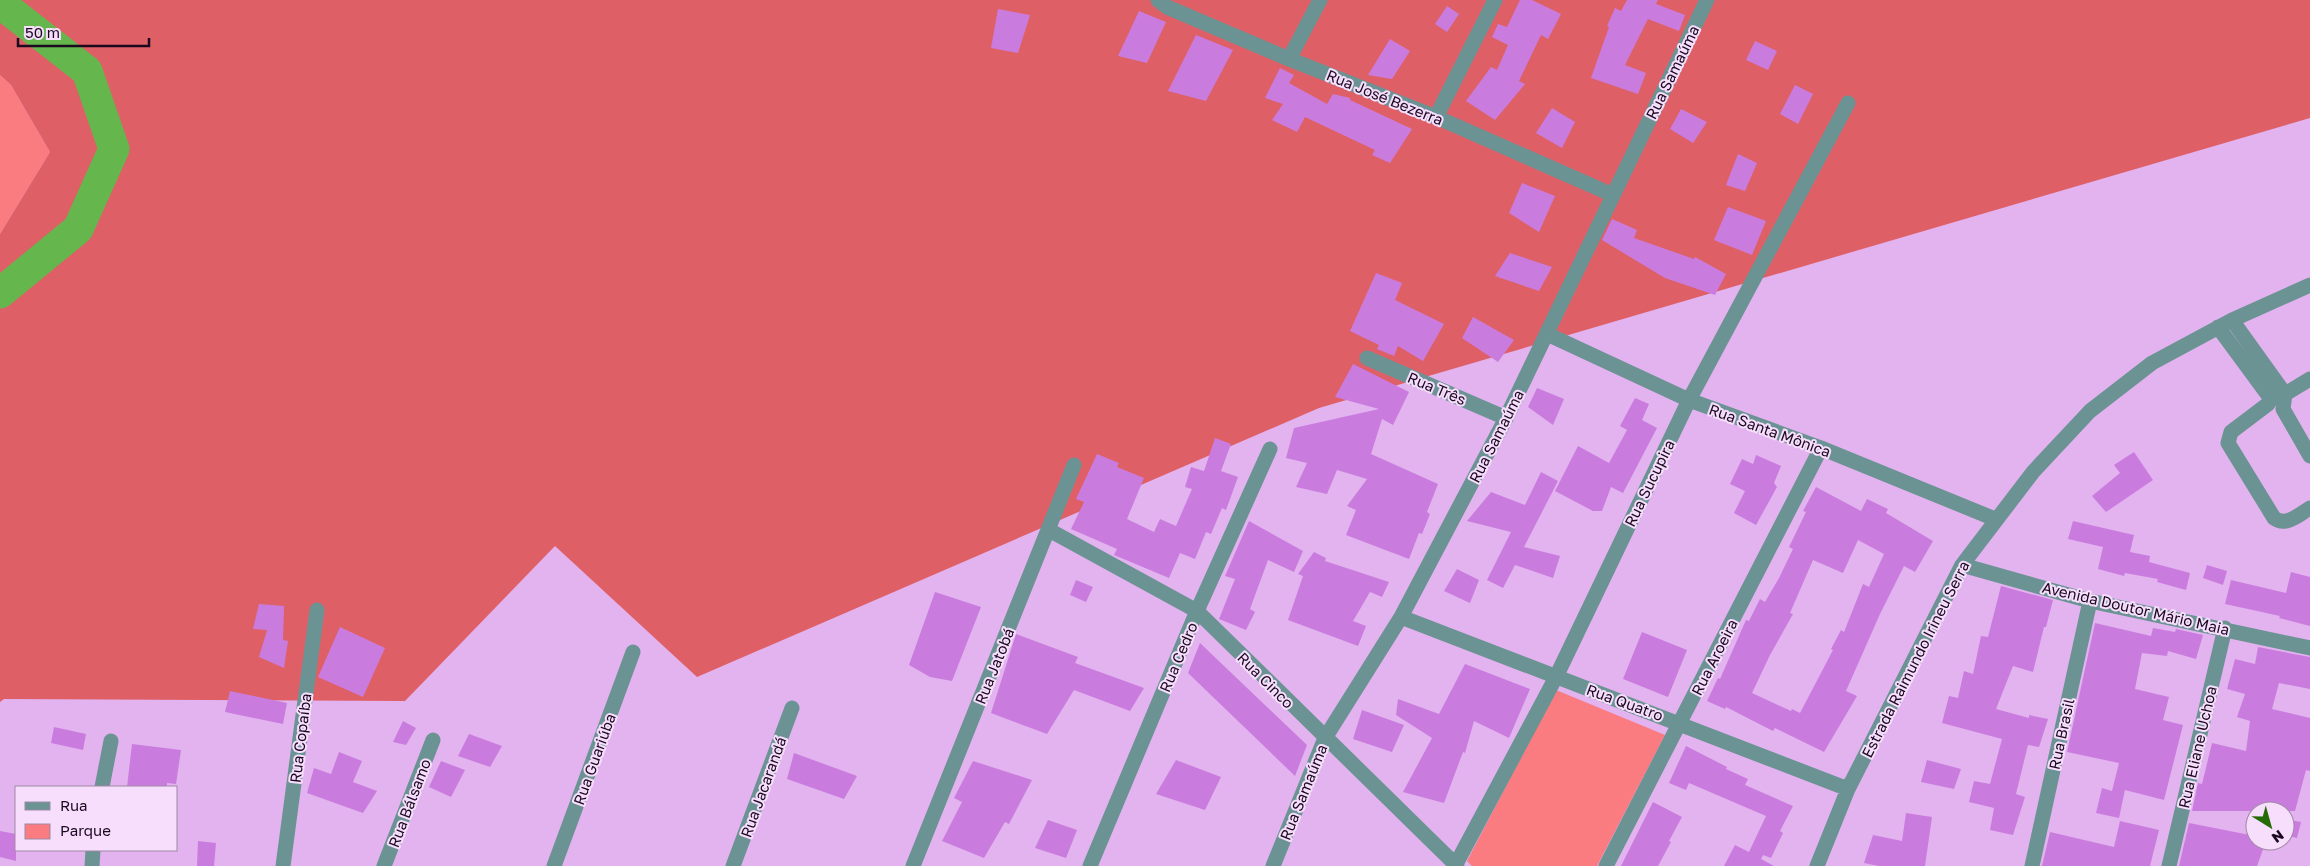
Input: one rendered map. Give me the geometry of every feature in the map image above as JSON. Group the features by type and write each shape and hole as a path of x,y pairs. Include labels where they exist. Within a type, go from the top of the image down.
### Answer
{"street":[{"name":"Rua José Bezerra","path":"1158,0 1167,7 1289,59 1436,117 1613,195"},
{"path":"1289,59 1320,0"},
{"path":"1436,117 1495,0"},
{"name":"Rua Samaúma","path":"1272,866 1325,738 1401,617 1506,418 1707,0"},
{"name":"Rua Sucupira","path":"1456,866 1556,677 1689,400 1848,103"},
{"name":"Estrada Raimundo Irineu Serra","path":"1817,866 1848,789 1962,565 1995,519 2033,472 2090,411 2152,363 2232,320 2310,285"},
{"path":"2232,320 2285,394 2283,409 2310,456"},
{"path":"2218,327 2271,399 2268,404 2231,432 2228,443 2274,518 2280,522 2285,522 2310,508"},
{"name":"Rua Santa Mônica","path":"1547,334 1689,400 1821,448 1995,519"},
{"name":"Rua Três","path":"1367,358 1506,418"},
{"path":"2285,394 2310,380"},
{"name":"Rua Aroeira","path":"1606,866 1821,448"},
{"name":"Rua Cedro","path":"1090,866 1197,612 1270,449"},
{"name":"Rua Jatobá","path":"913,866 1074,465"},
{"name":"Rua Cinco","path":"1049,530 1197,612 1456,866"},
{"name":"Avenida Doutor Mário Maia","path":"1962,565 2090,601 2225,628 2310,648"},
{"name":"Rua Brasil","path":"2032,866 2090,601"},
{"name":"Rua Copaíba","path":"283,866 317,610"},
{"name":"Rua Quatro","path":"1401,617 1681,723 1848,789"},
{"name":"Rua Eliane Uchoa","path":"2170,866 2225,628"},
{"name":"Rua Guariúba","path":"554,866 633,652"},
{"name":"Rua Jacarandá","path":"733,866 792,708"},
{"name":"Rua Bálsamo","path":"384,866 433,740"},
{"path":"102,786 111,741"},
{"path":"92,866 93,851"}],"green space":[{"path":"0,75 11,85 50,152 0,234"},
{"path":"1556,690 1665,735 1597,866 1472,866 1467,861"}],"shaded area":[{"path":"0,0 2310,0 2310,118 1319,408 697,677 555,546 405,701 4,699 0,702 0,234 50,152 11,85 0,75"}],"building":[{"path":"1520,0 1532,0 1561,14 1548,39 1541,35 1519,81 1525,84 1495,120 1466,101 1491,67 1497,70 1508,45 1492,37 1498,24 1507,27"},
{"path":"1627,0 1658,0 1656,4 1685,15 1679,31 1648,19 1625,65 1646,73 1638,94 1591,78 1609,27 1607,26 1615,8 1621,11"},
{"path":"1447,6 1459,14 1447,32 1435,24"},
{"path":"998,9 1030,15 1018,53 991,48"},
{"path":"1139,11 1166,22 1147,63 1118,56"},
{"path":"1196,35 1233,50 1206,101 1168,91"},
{"path":"1390,39 1410,51 1392,79 1368,75"},
{"path":"1755,41 1777,51 1768,70 1746,60"},
{"path":"1280,68 1294,75 1289,83 1327,104 1333,94 1350,98 1350,100 1412,129 1390,163 1372,155 1375,150 1305,117 1297,132 1272,120 1283,104 1265,98"},
{"path":"1795,85 1813,94 1798,124 1780,114"},
{"path":"1552,108 1575,122 1562,148 1536,133"},
{"path":"1681,109 1707,122 1693,143 1670,129"},
{"path":"1738,154 1757,163 1745,191 1726,185"},
{"path":"1522,183 1555,196 1539,232 1509,213"},
{"path":"1728,207 1766,221 1752,255 1714,240"},
{"path":"1612,219 1637,230 1634,238 1694,259 1695,257 1726,274 1715,295 1665,278 1602,240"},
{"path":"1510,253 1552,267 1539,291 1495,276"},
{"path":"1376,273 1402,283 1395,300 1444,324 1423,361 1398,346 1394,356 1377,349 1379,345 1350,331"},
{"path":"1473,317 1514,340 1498,362 1462,338"},
{"path":"1353,364 1409,392 1393,425 1382,419 1371,454 1438,484 1427,512 1430,514 1422,534 1419,533 1409,559 1346,535 1356,510 1347,506 1367,479 1337,470 1327,494 1296,487 1307,463 1286,458 1294,428 1379,409 1335,397"},
{"path":"1537,388 1564,399 1553,425 1528,407"},
{"path":"1635,398 1649,404 1642,420 1657,428 1623,493 1611,487 1602,511 1593,511 1555,491 1578,446 1609,463 1627,430 1620,426"},
{"path":"1215,438 1231,444 1221,471 1238,477 1226,510 1222,508 1211,534 1206,532 1195,559 1180,553 1169,578 1114,555 1117,549 1071,529 1084,502 1076,499 1097,454 1119,463 1117,467 1144,478 1127,519 1154,532 1160,519 1176,526 1192,489 1185,487 1191,467 1204,471"},
{"path":"2134,452 2153,480 2106,512 2092,496 2120,473 2114,465"},
{"path":"1756,455 1781,466 1774,483 1777,487 1756,525 1734,513 1745,491 1730,484 1742,459 1753,464"},
{"path":"1541,472 1558,481 1524,547 1560,556 1553,578 1515,565 1503,588 1487,580 1511,532 1467,521 1491,492 1525,505"},
{"path":"1816,487 1861,511 1867,499 1888,509 1886,513 1933,541 1915,572 1904,566 1880,614 1846,691 1857,696 1824,752 1775,728 1773,731 1726,707 1725,709 1707,701 1718,678 1720,679 1746,620 1749,621 1760,599 1765,602 1779,578 1793,549 1789,547 1806,512 1803,511","holes":["1858,540 1884,554 1869,587 1863,584 1844,632 1841,630 1831,649 1833,650 1800,713 1792,709 1791,711 1752,693 1770,655 1793,614 1790,613 1813,560 1843,573"]},
{"path":"1249,521 1303,551 1294,572 1268,560 1250,609 1255,612 1246,630 1219,619 1235,579 1225,576"},
{"path":"2073,521 2134,535 2130,552 2150,556 2149,562 2190,573 2186,590 2157,582 2158,579 2125,573 2124,576 2098,569 2103,547 2068,539"},
{"path":"1314,552 1326,558 1325,561 1389,582 1382,597 1370,592 1353,621 1366,626 1358,646 1288,620 1303,576 1298,574"},
{"path":"2207,565 2227,571 2223,585 2203,578"},
{"path":"1457,569 1479,580 1470,603 1444,591"},
{"path":"2291,572 2310,577 2310,626 2279,618 2280,616 2225,604 2231,580 2286,593"},
{"path":"1076,580 1093,587 1086,602 1070,595"},
{"path":"2001,586 2053,600 2033,672 2013,666 1996,709 2029,718 2029,715 2048,719 2039,747 2028,745 2016,794 2025,797 2013,835 1990,830 1994,808 1969,802 1974,781 1990,784 2002,739 1942,723 1949,696 1958,698 1964,671 1973,674 1981,636 1988,637"},
{"path":"935,592 981,607 952,681 930,677 909,665"},
{"path":"259,604 284,606 283,640 288,641 284,668 259,657 267,630 253,629"},
{"path":"2095,623 2151,636 2153,628 2175,632 2176,629 2203,635 2196,659 2168,651 2167,656 2142,653 2135,689 2169,697 2163,720 2183,725 2164,800 2125,790 2119,818 2096,813 2102,788 2112,791 2119,763 2067,752"},
{"path":"340,627 385,648 363,697 318,677"},
{"path":"1642,632 1687,650 1668,697 1623,679"},
{"path":"1016,634 1078,657 1075,663 1144,688 1130,711 1074,690 1047,734 991,713"},
{"path":"1200,643 1307,745 1295,776 1188,673"},
{"path":"2258,647 2310,657 2310,689 2279,683 2272,709 2310,718 2310,771 2306,770 2295,811 2295,801 2245,801 2245,811 2192,811 2198,783 2202,784 2212,743 2246,751 2250,721 2237,717 2245,694 2227,689 2235,659 2255,664"},
{"path":"1465,664 1530,689 1509,738 1474,721 1465,753 1463,752 1444,803 1403,792 1432,738 1396,715 1398,699 1439,714"},
{"path":"230,691 287,703 283,724 225,712"},
{"path":"1362,710 1404,725 1392,752 1353,739"},
{"path":"403,721 416,728 406,745 393,742"},
{"path":"54,727 86,734 83,750 51,743"},
{"path":"469,734 502,746 490,767 458,756"},
{"path":"132,744 181,750 176,784 167,783 167,786 127,786"},
{"path":"1686,746 1727,767 1726,769 1748,779 1745,785 1793,806 1780,831 1783,833 1771,858 1763,855 1761,859 1774,866 1724,866 1735,845 1749,852 1766,816 1689,783 1686,790 1669,783"},
{"path":"339,752 362,761 353,782 377,791 363,813 307,793 314,768 331,774"},
{"path":"794,753 857,776 844,799 787,779"},
{"path":"1176,760 1221,777 1205,810 1156,794"},
{"path":"1927,760 1961,769 1954,789 1921,782"},
{"path":"441,761 465,770 451,797 429,787"},
{"path":"973,761 1032,780 1009,824 1005,822 984,858 942,841 962,802 954,798"},
{"path":"1653,802 1682,817 1669,841 1671,842 1658,866 1621,866"},
{"path":"1906,813 1932,817 1925,866 1879,866 1864,863 1873,835 1902,841"},
{"path":"1048,820 1077,830 1066,858 1035,848"},
{"path":"2120,821 2159,830 2150,866 2042,866 2050,832 2114,847"},
{"path":"2295,821 2301,822 2297,838 2295,838"},
{"path":"2189,823 2245,834 2245,851 2262,851 2257,866 2179,866"},
{"path":"0,831 15,834 16,861 0,857"},
{"path":"198,841 216,843 214,866 197,866"}],"waterway":[{"path":"0,3 87,71 114,149 78,229 0,293"}]}
